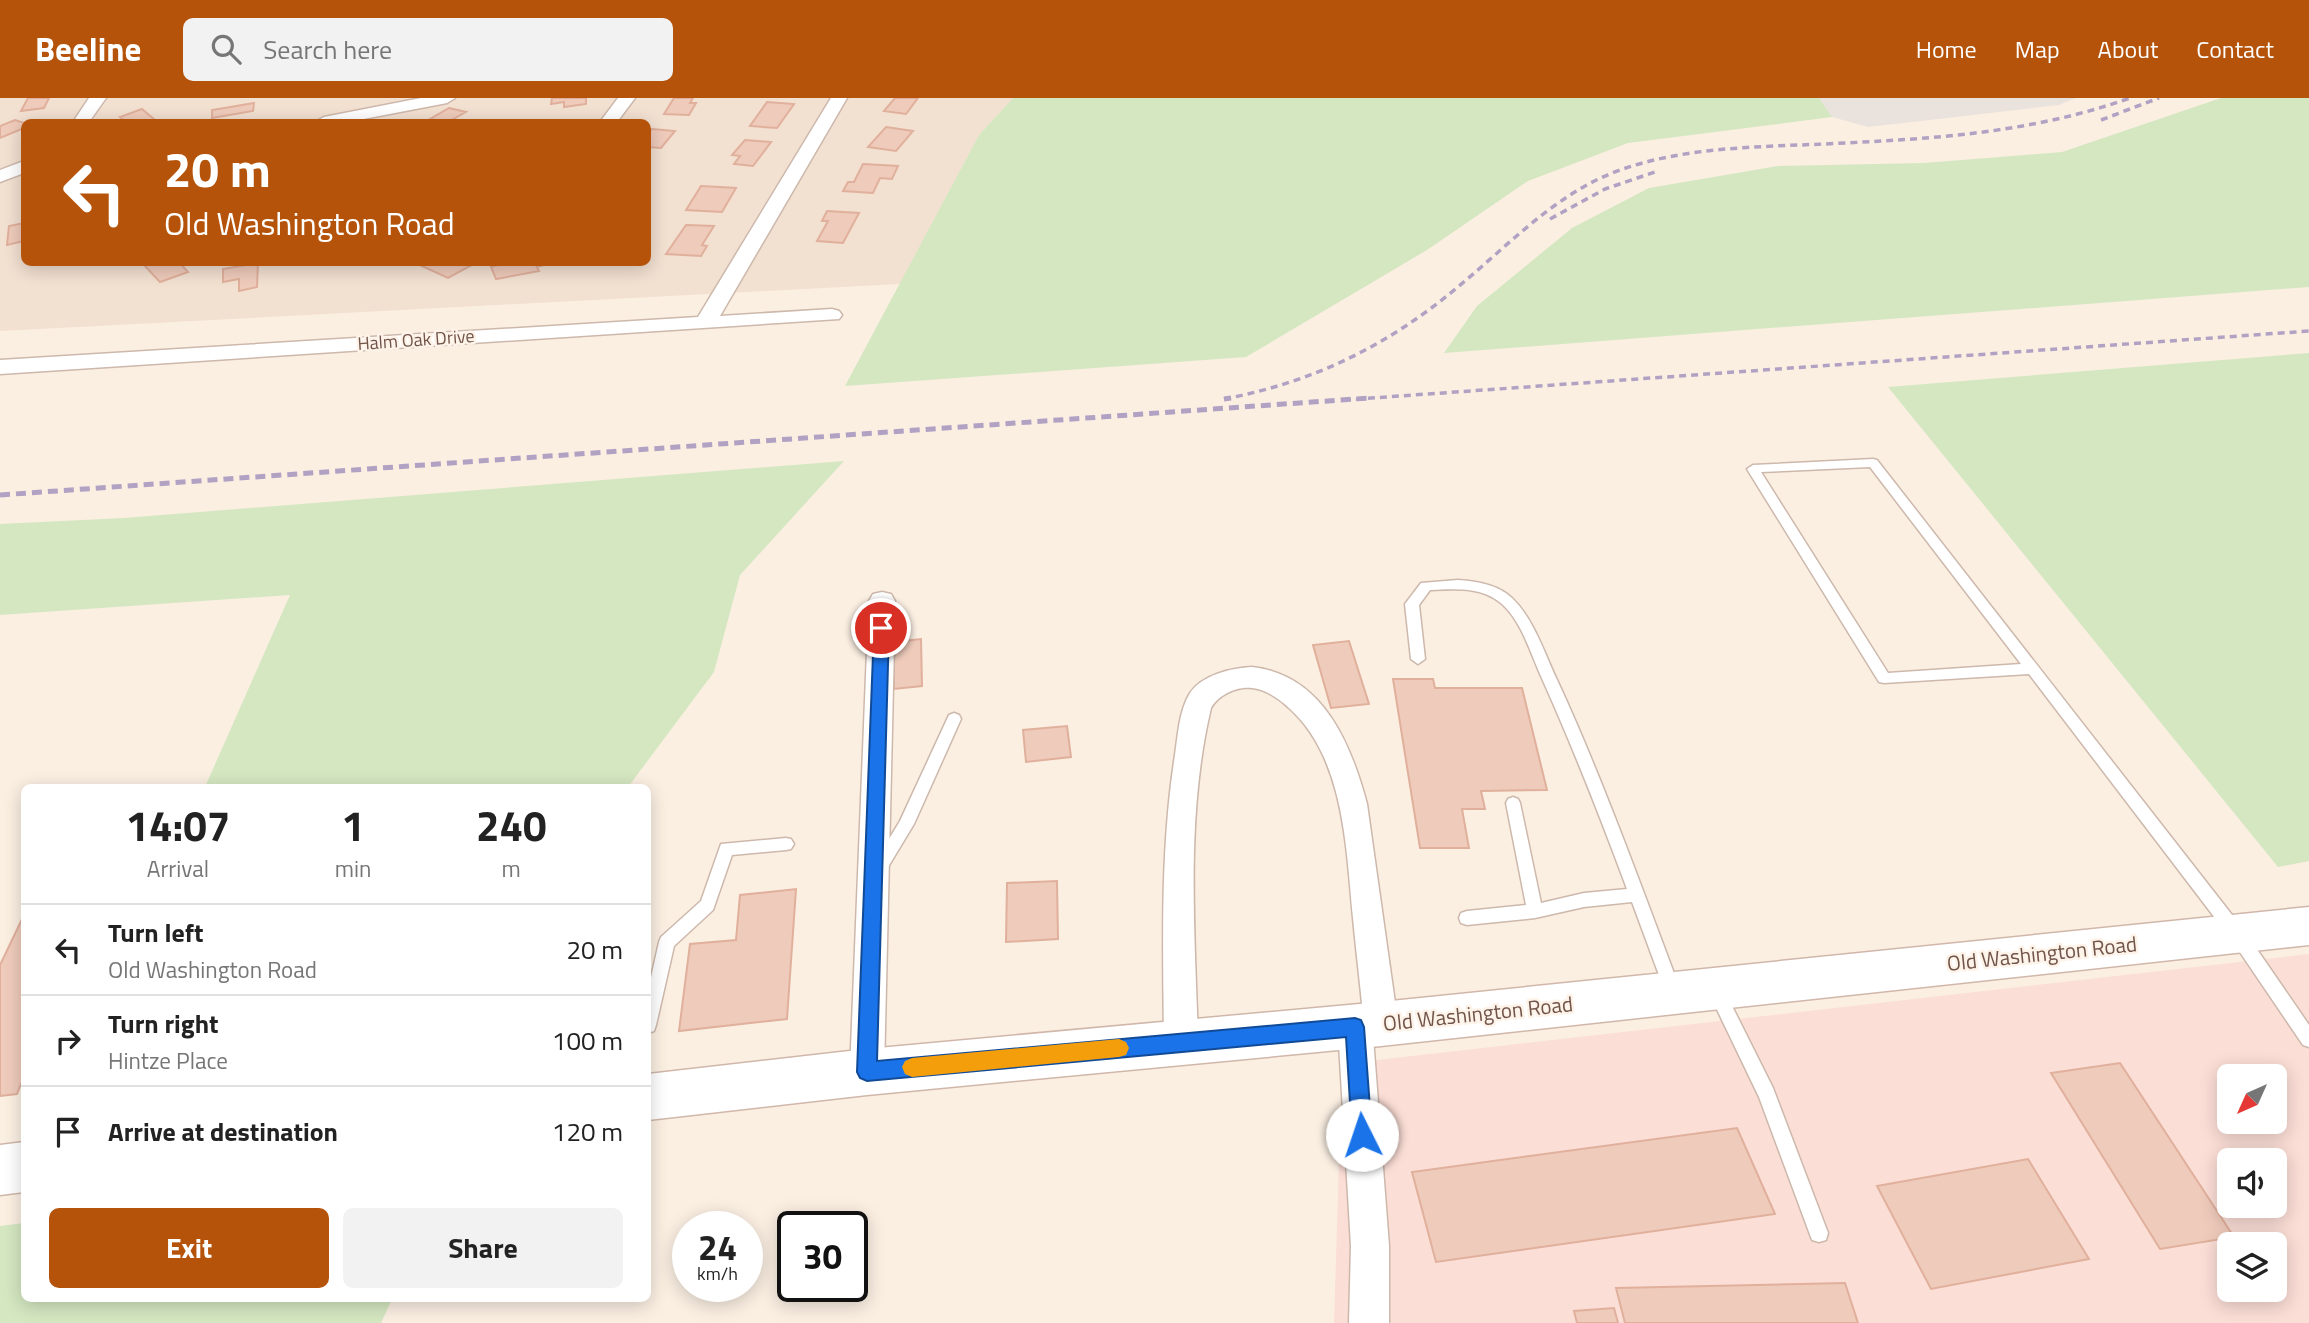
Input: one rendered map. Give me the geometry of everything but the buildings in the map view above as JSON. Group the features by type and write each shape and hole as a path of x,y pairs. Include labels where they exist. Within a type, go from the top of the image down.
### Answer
{"main road":[{"name":"Old Washington Road","path":"651,1097 867,1072 1368,1025 2309,926"},
{"path":"0,1170 21,1167"}],"street":[{"path":"83,119 98,98"},
{"path":"342,119 447,98"},
{"path":"610,119 627,98"},
{"path":"706,321 836,105"},
{"path":"0,167 21,165"},
{"path":"0,177 21,166"},
{"name":"Halm Oak Drive","path":"0,367 831,315"},
{"path":"867,1072 882,601"},
{"path":"1181,1043 1180,920 1184,785 1202,699 1216,687 1234,679 1256,677 1281,687 1316,716 1334,745 1346,776 1359,841 1368,1025 1369,1323"}],"lane":[{"path":"2031,669 1884,678 1753,469 1873,463 2237,934 2309,1039"},
{"path":"1418,659 1412,604 1426,586 1461,583 1487,589 1508,602 1531,639 1578,740 1637,895 1694,991 1767,1094 1819,1234"},
{"path":"874,877 906,824 954,719"},
{"path":"1513,803 1535,911"},
{"path":"651,1012 667,942 707,905 726,849 786,844"},
{"path":"1467,918 1535,911 1584,900 1637,895"}],"shaded area":[{"path":"0,98 1013,98 979,135 900,284 0,331"},
{"path":"1819,98 2076,98 2059,105 1868,127 1832,117"},
{"path":"2309,954 2309,1323 1334,1323 1342,1064"}],"green space":[{"path":"1013,98 1819,98 1832,117 1628,143 1528,181 1427,250 1246,357 845,386 979,135"},
{"path":"2221,98 2309,98 2309,287 1444,353 1477,306 1572,228 1649,188 1778,166 1924,163 2062,152"},
{"path":"2309,353 2309,861 2278,867 1888,387"},
{"path":"844,461 740,575 714,672 630,784 206,784 290,595 0,615 0,524 124,518"},
{"path":"21,1223 21,1302 391,1302 381,1323 0,1323 0,1226"}],"railway":[{"path":"1231,398 1224,399 1289,382 1378,343 1459,286 1554,206 1575,192 1620,170 1695,152 1979,133 2054,120 2130,98"},
{"path":"2101,120 2159,98"},
{"path":"1550,219 1605,189 1658,171"},
{"path":"1344,400 2309,331"},
{"path":"0,495 1369,398"}],"slow traffic":[{"path":"912,1067 1119,1048"}],"route":[{"path":"881,628 867,1072 1355,1027 1362,1135"}]}
